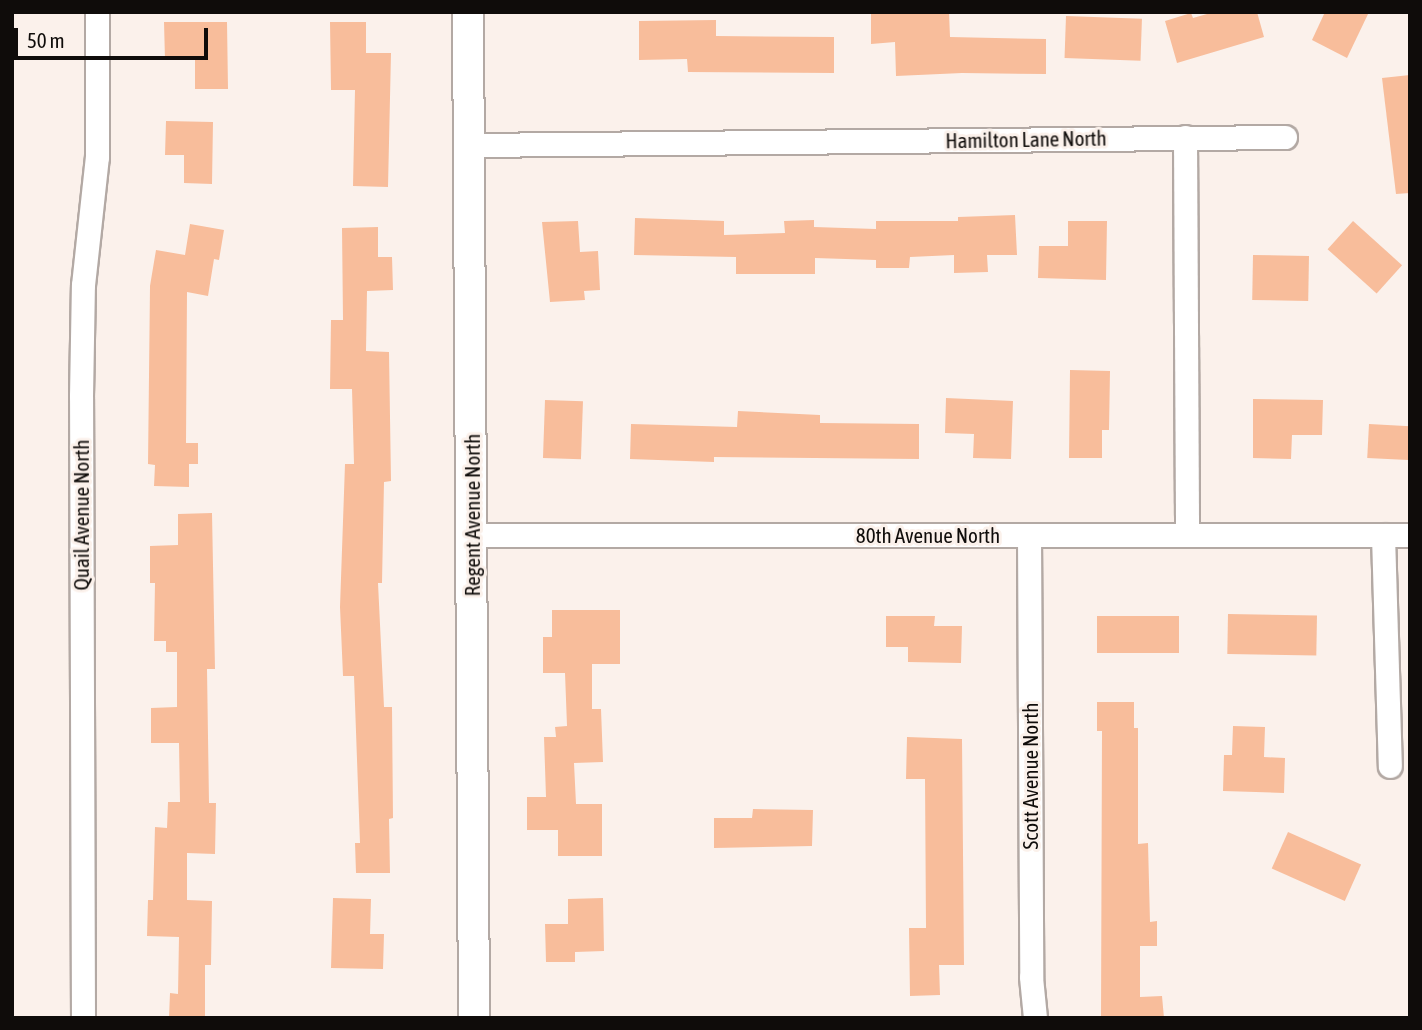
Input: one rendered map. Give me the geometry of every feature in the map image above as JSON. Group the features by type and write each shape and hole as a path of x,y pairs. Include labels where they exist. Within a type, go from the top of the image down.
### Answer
{"street":[{"name":"Quail Avenue North","path":"83,1018 81,370 83,285 97,157 97,12"},
{"name":"Regent Avenue North","path":"468,12 474,1018"},
{"path":"1185,137 1187,535"},
{"name":"Hamilton Lane North","path":"470,145 1285,137"},
{"name":"80th Avenue North","path":"472,535 1410,535"},
{"name":"Scott Avenue North","path":"1029,535 1031,963 1035,1018"},
{"path":"1383,535 1390,766"}],"building":[{"path":"871,12 949,12 950,37 1046,39 1046,74 962,73 896,76 895,42 871,44"},
{"path":"1214,12 1257,12 1264,37 1177,63 1165,21 1191,13 1193,18"},
{"path":"1325,12 1369,12 1347,58 1312,40"},
{"path":"1066,16 1142,19 1140,61 1065,58"},
{"path":"716,20 716,36 834,37 834,73 688,72 687,59 639,60 639,21"},
{"path":"164,22 227,22 228,89 195,89 195,59 165,60"},
{"path":"330,22 366,22 366,53 391,53 388,187 353,186 355,90 331,90"},
{"path":"1410,75 1410,193 1396,194 1382,78"},
{"path":"166,121 213,122 212,184 184,183 184,155 165,155"},
{"path":"1015,215 1017,255 987,255 988,272 954,273 954,255 910,257 909,268 876,268 876,260 815,258 815,274 736,274 736,257 634,255 635,218 724,221 724,235 785,233 784,221 814,220 814,227 876,229 876,221 958,221 958,217"},
{"path":"578,221 580,252 598,251 600,290 584,291 585,300 550,302 542,222"},
{"path":"1068,221 1107,221 1106,280 1038,278 1039,246 1068,246"},
{"path":"1353,221 1402,265 1377,293 1328,249"},
{"path":"190,224 224,230 219,260 214,259 208,296 187,292 186,443 198,443 198,464 189,464 189,487 154,486 155,465 148,464 150,286 156,250 185,255"},
{"path":"378,227 378,257 392,257 393,290 367,291 366,351 389,352 391,481 384,482 382,583 378,583 384,707 392,707 393,818 389,819 390,873 356,873 355,843 360,843 354,676 343,676 340,607 345,464 354,464 352,389 330,389 331,320 343,320 342,228"},
{"path":"1253,255 1309,256 1308,301 1252,300"},
{"path":"1070,370 1110,371 1109,430 1102,430 1102,458 1069,458"},
{"path":"946,398 1013,401 1011,459 973,458 974,434 945,433"},
{"path":"1253,399 1323,400 1322,435 1292,435 1291,459 1253,458"},
{"path":"545,400 583,401 581,459 543,458"},
{"path":"738,411 820,415 820,423 919,424 919,459 714,457 714,462 630,459 631,424 737,427"},
{"path":"1369,424 1410,426 1408,460 1367,458"},
{"path":"212,513 215,669 207,669 209,803 216,803 215,854 187,853 187,900 212,901 211,965 205,965 205,1018 169,1018 170,993 178,994 179,937 147,936 148,900 153,900 155,827 167,828 168,802 180,802 179,743 151,743 151,708 177,707 177,652 166,652 166,641 154,641 155,583 150,583 150,546 178,545 178,514"},
{"path":"552,610 620,610 620,664 592,664 592,709 601,709 603,762 574,763 576,804 602,804 602,856 558,856 558,830 527,830 527,797 546,797 544,737 556,737 555,727 567,726 565,673 543,673 543,637 552,637"},
{"path":"1228,614 1317,616 1316,656 1227,654"},
{"path":"886,616 935,616 934,626 962,626 961,663 908,662 908,647 886,647"},
{"path":"1097,616 1179,616 1179,653 1097,653"},
{"path":"1097,702 1134,702 1134,728 1138,728 1138,844 1148,843 1150,922 1157,921 1157,946 1140,946 1140,997 1162,996 1164,1018 1101,1018 1102,731 1097,731"},
{"path":"1233,726 1265,727 1264,757 1285,758 1284,793 1223,791 1224,755 1232,755"},
{"path":"907,737 962,739 964,965 939,965 940,995 910,996 909,928 926,928 925,779 906,779"},
{"path":"753,809 813,810 812,846 714,848 714,818 752,818"},
{"path":"1288,832 1361,865 1345,901 1272,869"},
{"path":"333,898 371,899 370,934 384,934 383,969 331,968"},
{"path":"603,898 604,951 575,952 575,962 546,962 545,924 568,924 568,899"}]}
